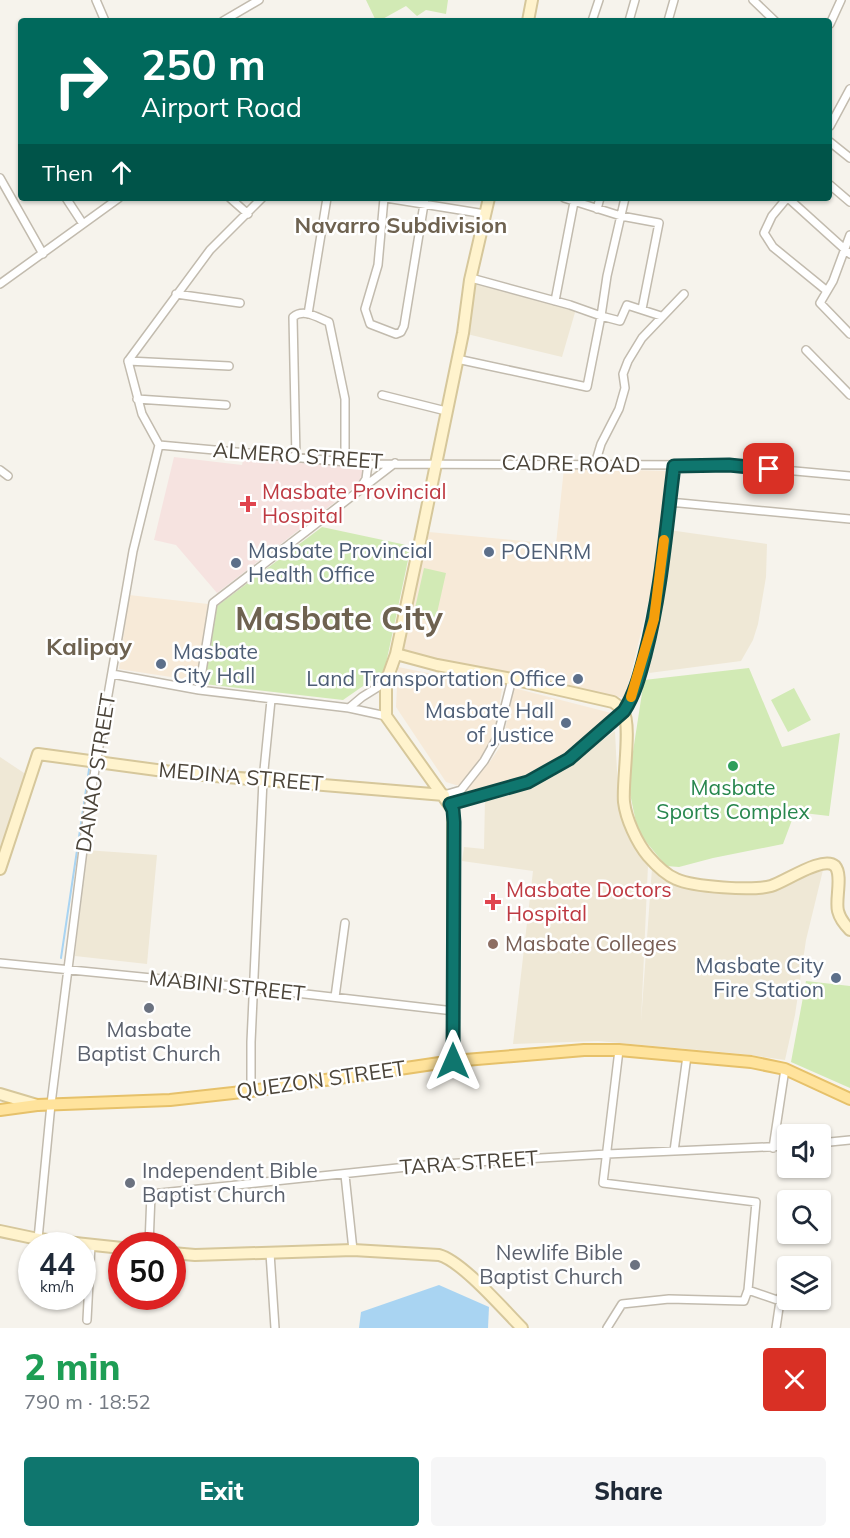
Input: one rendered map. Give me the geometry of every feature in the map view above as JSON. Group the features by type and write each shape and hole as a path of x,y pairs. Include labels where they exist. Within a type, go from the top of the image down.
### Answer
{"main road":[{"name":"QUEZON STREET","path":"0,1110 51,1104 170,1100 251,1091 453,1061 584,1050 619,1050 751,1062 785,1069 850,1099"}],"street":[{"path":"96,0 104,18"},
{"path":"228,18 259,0"},
{"path":"529,18 532,0"},
{"path":"593,18 599,0"},
{"path":"629,18 635,0"},
{"path":"669,18 674,0"},
{"path":"753,0 772,18"},
{"path":"832,20 841,0"},
{"path":"832,122 850,89"},
{"path":"832,144 850,158"},
{"path":"0,178 43,254"},
{"path":"832,187 850,202"},
{"path":"68,201 83,224"},
{"path":"0,284 115,201"},
{"path":"234,201 248,213"},
{"path":"159,445 142,414 128,361 210,250 259,201"},
{"path":"308,314 327,201"},
{"path":"385,201 378,265 365,309 370,324 396,334 401,332 404,326 424,201 485,214"},
{"path":"453,1061 453,810 386,716 387,682 396,654 488,201"},
{"path":"597,209 599,201"},
{"path":"457,359 587,387 607,276 624,201"},
{"path":"785,201 772,216 764,233 773,247 827,291"},
{"path":"791,201 847,252"},
{"path":"555,301 574,202 621,216 659,223 642,309"},
{"path":"850,235 847,252 820,303 850,334"},
{"path":"471,278 620,321 627,305 662,316"},
{"path":"176,294 240,303"},
{"path":"596,464 601,444 619,409 625,388 623,374 628,361 642,338 684,294"},
{"path":"296,458 293,317 297,313 308,314 329,322 345,399 345,463"},
{"path":"806,350 850,395"},
{"path":"128,361 229,366"},
{"path":"382,395 447,411"},
{"path":"137,399 226,405"},
{"name":"ALMERO STREET","path":"159,445 345,463 436,463"},
{"name":"DANAO STREET","path":"39,1232 51,1104 88,810 134,551 159,445"},
{"name":"CADRE ROAD","path":"436,463 729,465 850,476"},
{"path":"358,492 366,479 368,464"},
{"path":"199,690 213,603 395,464"},
{"path":"447,800 464,801 528,782 569,759 624,711 638,678 654,619 674,466"},
{"path":"0,470 8,476"},
{"path":"669,502 850,519"},
{"path":"396,654 437,666 512,679 613,702 624,711 626,724 624,803 632,827 647,855 677,880 725,887 771,886 817,865 829,863 835,867 838,874 837,909 842,921 850,930"},
{"path":"112,674 199,690 348,708 386,716"},
{"path":"447,800 461,790 484,761 497,738 512,679"},
{"path":"348,708 387,682"},
{"path":"251,1091 250,1042 263,780 271,700"},
{"name":"MEDINA STREET","path":"0,869 38,754 179,773 447,800"},
{"path":"461,790 464,801"},
{"path":"335,997 345,923"},
{"name":"MABINI STREET","path":"0,963 254,988 454,1011"},
{"path":"608,1328 622,1304 669,1299 744,1301 748,1290 756,1202 603,1183 619,1050"},
{"path":"674,1151 687,1056"},
{"path":"773,1148 785,1069"},
{"path":"0,1094 37,1105"},
{"path":"831,1142 850,1140"},
{"name":"TARA STREET","path":"150,1232 151,1194 426,1165 607,1154 777,1147"},
{"path":"345,1175 353,1250"},
{"path":"0,1232 18,1235"},
{"path":"186,1254 353,1250 434,1255 448,1258 522,1328"},
{"path":"270,1253 275,1328"},
{"path":"748,1290 777,1300"},
{"path":"87,1320 88,1310"},
{"path":"776,1328 779,1310"}],"shaded area":[{"path":"475,281 576,309 562,357 467,334"},
{"name":"Masbate Provincial Hospital","path":"244,456 365,467 364,478 217,593 176,545 154,540 174,457 242,465"},
{"path":"564,468 666,471 653,583 625,698 402,653 429,532 556,544"},
{"path":"669,530 767,544 766,577 758,624 753,640 741,661 649,673"},
{"path":"129,595 208,604 197,681 119,669"},
{"path":"398,667 502,688 497,722 485,756 459,786 446,782 396,707"},
{"path":"514,688 615,714 571,754 530,776 466,797 464,790 489,763 502,744"},
{"path":"615,731 619,812 648,865 641,1022 652,868 686,886 774,890 823,870 806,940 795,1015 785,1060 598,1041 513,1044 533,871 462,861 464,847 484,849 485,798 508,796 548,778"},
{"path":"0,757 27,775 0,852"},
{"path":"85,850 157,855 147,964 75,956"}],"green space":[{"path":"366,0 448,0 446,14 426,10 417,16 406,6 384,18 375,18"},
{"path":"322,527 411,546 384,673 343,700 204,684 217,606"},
{"path":"424,568 446,573 435,622 413,617"},
{"name":"Masbate Sports Complex","path":"749,668 782,747 840,733 829,816 795,812 783,844 679,867 666,866 638,832 628,784 644,680"},
{"path":"794,688 811,720 788,732 771,700"},
{"path":"806,981 850,986 850,1088 791,1062"}],"water":[{"path":"439,1285 489,1307 488,1328 359,1328 361,1312"}],"waterway":[{"path":"61,958 90,763"}],"slow traffic":[{"path":"631,697 654,619 664,540"}],"place":[{"name":"Masbate Provincial Hospital","path":"248,504"},
{"name":"POENRM","path":"489,552"},
{"name":"Masbate Provincial Health Office","path":"236,563"},
{"name":"Masbate City Hall","path":"161,664"},
{"name":"Land Transportation Office","path":"578,679"},
{"name":"Masbate Hall of Justice","path":"566,723"},
{"name":"Masbate Sports Complex","path":"733,766"},
{"name":"Masbate Doctors Hospital","path":"493,902"},
{"name":"Masbate Colleges","path":"493,944"},
{"name":"Masbate City Fire Station","path":"836,978"},
{"name":"Masbate Baptist Church","path":"149,1008"},
{"name":"Independent Bible Baptist Church","path":"130,1183"},
{"name":"Newlife Bible Baptist Church","path":"635,1265"}],"district":[{"name":"Navarro Subdivision","path":"401,225"},
{"name":"Masbate City","path":"339,618"},
{"name":"Kalipay","path":"89,647"}],"route":[{"path":"453,1061 454,822 450,804 528,782 569,759 624,711 638,678 654,619 674,466 729,465 769,469"}]}
